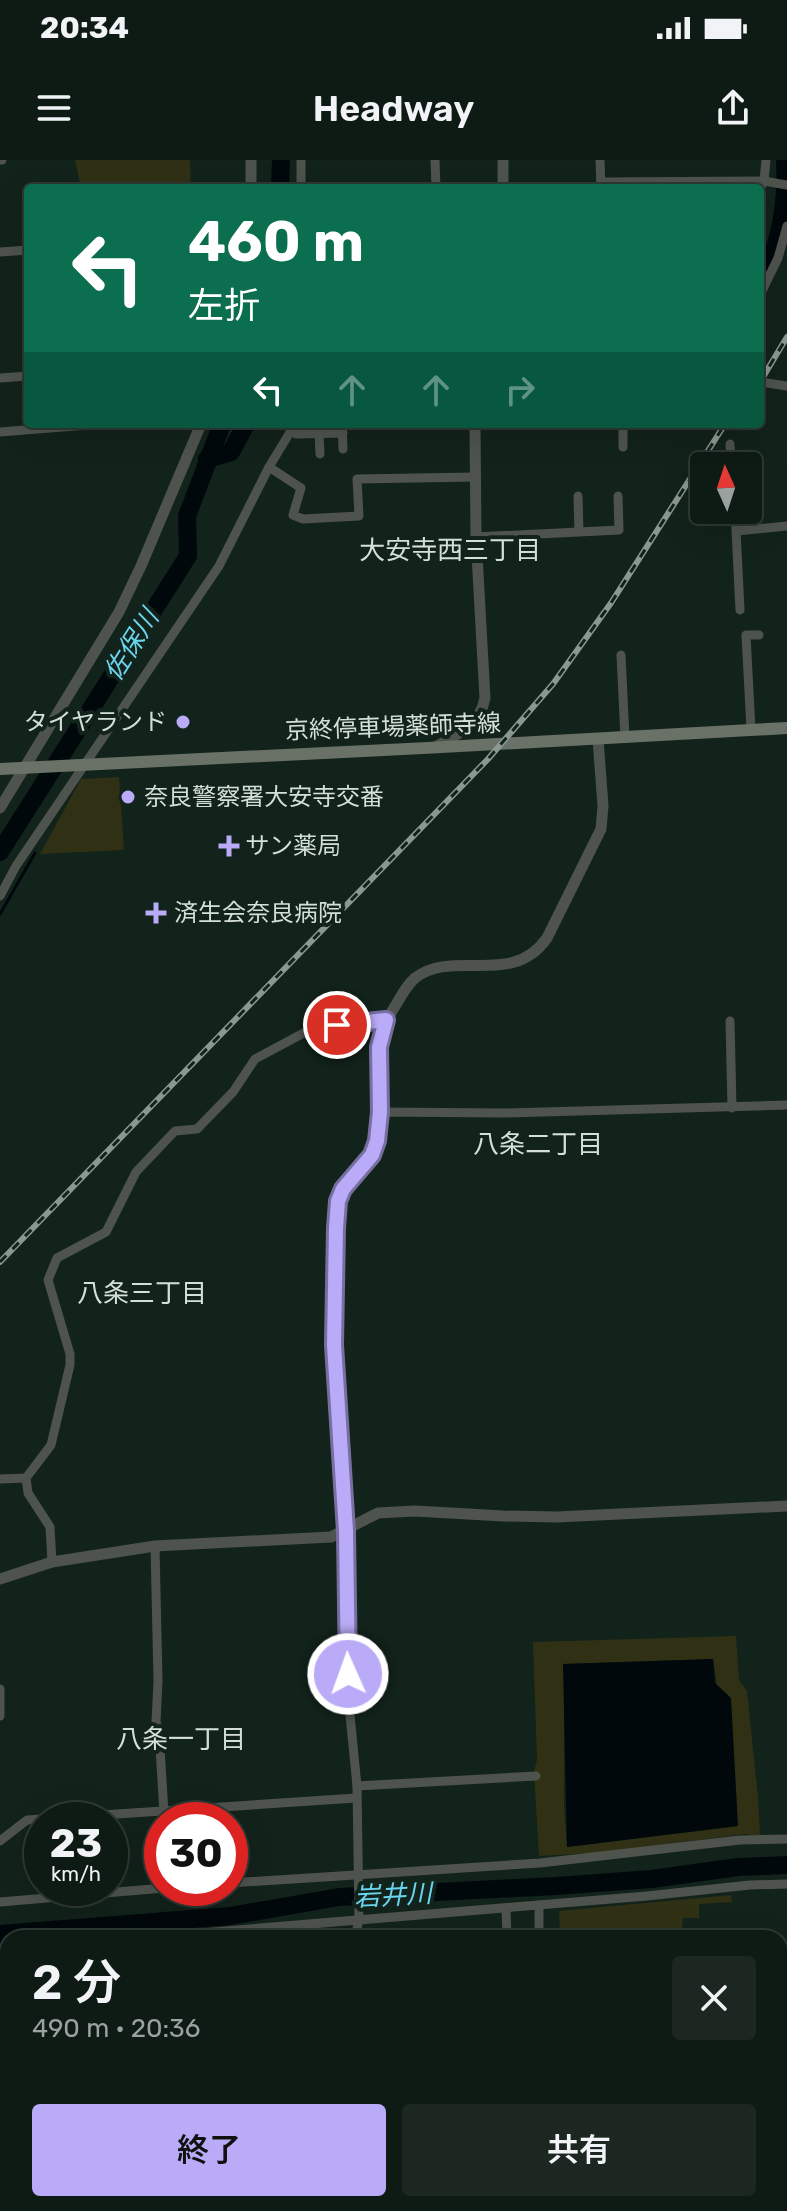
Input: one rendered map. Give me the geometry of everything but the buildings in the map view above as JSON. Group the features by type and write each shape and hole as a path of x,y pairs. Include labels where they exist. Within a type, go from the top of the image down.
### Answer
{"main road":[{"name":"京終停車場薬師寺線","path":"0,769 787,728"}],"street":[{"path":"251,160 251,184"},
{"path":"301,160 301,184"},
{"path":"435,160 436,184"},
{"path":"503,160 503,184"},
{"path":"600,160 601,184"},
{"path":"766,160 766,184 787,185"},
{"path":"764,287 778,258 787,226"},
{"path":"0,252 24,250"},
{"path":"0,378 24,376"},
{"path":"764,383 787,386"},
{"path":"0,432 50,428"},
{"path":"0,808 28,768 119,612 199,428"},
{"path":"0,896 16,866 81,767 219,566 292,428"},
{"path":"293,428 296,434 343,428 343,449"},
{"path":"437,746 470,727 484,705 476,537 475,428"},
{"path":"623,428 623,447"},
{"path":"319,433 320,454"},
{"path":"730,444 730,452"},
{"path":"269,467 301,488 293,515 303,519 359,516 357,479 476,477"},
{"path":"578,496 579,532"},
{"path":"476,537 619,530 618,496"},
{"path":"736,524 740,610"},
{"path":"737,531 787,526"},
{"path":"751,730 746,635 759,635"},
{"path":"621,655 625,738"},
{"path":"357,1930 359,1917 357,1786 349,1705 346,1531 334,1345 338,1201 343,1189 372,1155 380,1128 379,1047 386,1020 407,986 424,973 442,968 514,963 539,949 601,829 603,806 598,739"},
{"path":"52,1562 50,1527 28,1493 26,1478 51,1445 70,1365 70,1354 48,1280 57,1258 106,1232 136,1172 175,1131 197,1129 233,1092 255,1059 313,1028 386,1020"},
{"path":"730,1021 732,1108"},
{"path":"380,1112 504,1113 787,1105"},
{"path":"0,1479 26,1478"},
{"path":"0,1579 52,1562 155,1546 331,1537 378,1513 415,1511 557,1517 787,1506"},
{"path":"155,1546 156,1722 163,1802"},
{"path":"0,1689 0,1716"},
{"path":"357,1786 536,1776"},
{"path":"248,1806 356,1798"},
{"path":"0,1841 27,1820 144,1814"},
{"path":"248,1882 358,1878 540,1863 740,1840 787,1839"},
{"path":"224,1930 787,1884"},
{"path":"0,1902 144,1890"},
{"path":"539,1905 539,1930"},
{"path":"506,1908 507,1930"}],"green space":[{"path":"75,160 190,160 191,184 80,184"},
{"path":"119,777 124,850 40,854 81,779"},
{"path":"736,1636 739,1680 747,1691 760,1836 745,1834 595,1853 539,1856 534,1772 537,1760 533,1642","holes":["713,1659 738,1826 567,1847 564,1664"]},
{"path":"731,1895 732,1902 699,1904 699,1918 683,1918 682,1930 560,1930 559,1911"}],"shaded area":[{"path":"713,1659 715,1683 731,1698 738,1826 567,1847 563,1664"}],"waterway":[{"name":"佐保川","path":"280,184 281,160"},
{"path":"764,272 782,222 785,160"},
{"name":"佐保川","path":"0,852 188,556 187,516 220,428"},
{"path":"207,459 231,452 244,428"},
{"path":"0,914 35,853"},
{"name":"岩井川","path":"51,1930 230,1916 339,1897 556,1886 652,1879 738,1867 787,1865"}],"railway":[{"path":"764,375 787,337"},
{"path":"0,1262 488,759 553,684 611,603 722,428"}],"place":[{"name":"タイヤランド","path":"183,722"},
{"name":"奈良警察署大安寺交番","path":"128,797"},
{"name":"サン薬局","path":"229,846"},
{"name":"済生会奈良病院","path":"156,913"}],"district":[{"name":"大安寺西三丁目","path":"450,550"},
{"name":"八条二丁目","path":"538,1144"},
{"name":"八条三丁目","path":"142,1293"},
{"name":"八条一丁目","path":"181,1739"}],"route":[{"path":"337,1025 386,1020 379,1047 380,1128 377,1141 372,1155 343,1189 338,1201 336,1228 334,1345 346,1531 348,1674"}]}
